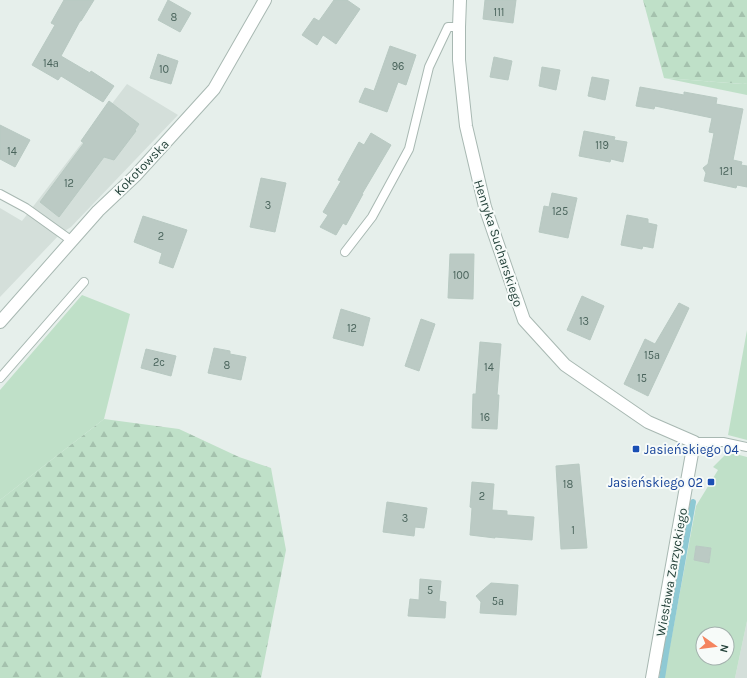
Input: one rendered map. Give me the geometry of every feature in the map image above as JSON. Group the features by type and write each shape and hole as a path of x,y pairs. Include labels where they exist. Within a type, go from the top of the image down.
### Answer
{"street":[{"name":"Kokotowska","path":"0,322 98,211 135,176 214,88 265,0"},
{"name":"Henryka Sucharskiego","path":"460,0 459,60 466,126 485,207 524,320 566,365 648,422 694,442"},
{"name":"Wiesława Zarzyckiego","path":"652,678 694,442"}],"lane":[{"path":"345,252 372,218 409,149 429,67 448,26 459,27"},
{"path":"0,194 26,208 72,241"},
{"path":"0,378 84,282"},
{"path":"694,442 723,442 747,447"}],"shaded area":[{"path":"127,84 178,115 71,227 60,234 0,297 0,208 22,221"},
{"path":"747,621 747,678 735,678"}],"green space":[{"path":"643,0 747,0 747,83 743,84 664,78"},
{"path":"664,78 742,84 747,83 747,95"},
{"path":"82,295 130,314 104,419 0,500 0,390"},
{"path":"747,330 747,440 728,435"},
{"path":"104,419 179,429 239,457 271,468 286,550 261,678 0,678 0,500"},
{"path":"728,452 747,457 747,621 735,678 664,678 696,506 718,470 713,467","holes":["696,546 711,548 709,562 694,560"]}],"building":[{"path":"64,0 94,0 80,21 61,56 90,73 91,71 114,86 103,102 61,76 58,80 32,65 55,25 51,23"},
{"path":"168,0 191,13 180,32 158,20"},
{"path":"334,0 347,0 360,9 336,44 323,35 317,45 302,35 314,18 319,21"},
{"path":"485,0 516,0 513,23 483,19"},
{"path":"390,46 416,55 406,85 398,82 387,112 359,102 365,88 374,91"},
{"path":"158,54 178,61 171,84 150,78"},
{"path":"494,57 512,61 508,80 490,77"},
{"path":"542,67 560,70 556,90 539,86"},
{"path":"592,77 609,80 605,100 588,96"},
{"path":"640,87 684,95 684,92 717,98 716,104 743,109 733,160 742,162 741,165 747,166 747,187 737,185 736,188 704,181 706,173 703,168 708,164 714,133 709,132 712,118 655,106 654,109 636,106"},
{"path":"109,101 139,124 135,130 136,131 114,160 104,157 59,217 40,202 84,143 81,141"},
{"path":"0,125 30,140 15,167 0,159"},
{"path":"584,131 615,137 614,140 627,142 623,162 611,159 610,162 579,156"},
{"path":"371,133 391,145 362,194 346,225 343,223 336,235 320,227 328,215 323,212 341,181 338,180 359,142 364,145"},
{"path":"261,178 286,183 275,232 250,227"},
{"path":"552,193 577,198 568,238 539,232 544,206 549,207"},
{"path":"627,215 648,219 648,223 657,225 653,248 643,246 642,249 621,245"},
{"path":"143,216 187,230 173,268 159,263 162,253 134,242"},
{"path":"450,254 474,254 473,299 448,298"},
{"path":"582,296 604,306 590,340 567,330"},
{"path":"679,303 689,308 648,396 624,384 645,339 655,344"},
{"path":"341,309 370,318 363,346 333,338"},
{"path":"421,319 435,324 419,371 405,366"},
{"path":"480,342 501,344 497,395 499,395 497,429 472,428 473,394 476,394"},
{"path":"214,348 230,351 230,354 246,357 241,380 208,373"},
{"path":"146,349 176,356 171,376 141,368"},
{"path":"579,464 587,548 561,549 556,466"},
{"path":"472,482 494,484 492,510 507,511 507,515 534,517 532,540 470,535"},
{"path":"387,502 427,508 424,528 415,527 414,536 383,532"},
{"path":"696,546 711,548 709,563 694,560"},
{"path":"420,579 441,581 439,601 446,602 445,618 408,616 410,599 419,600"},
{"path":"491,583 518,585 516,615 480,613 481,602 476,596"}],"waterway":[{"path":"662,678 693,502"}],"place":[{"name":"Jasieńskiego 04","path":"636,449"},
{"name":"Jasieńskiego 02","path":"711,482"}]}
